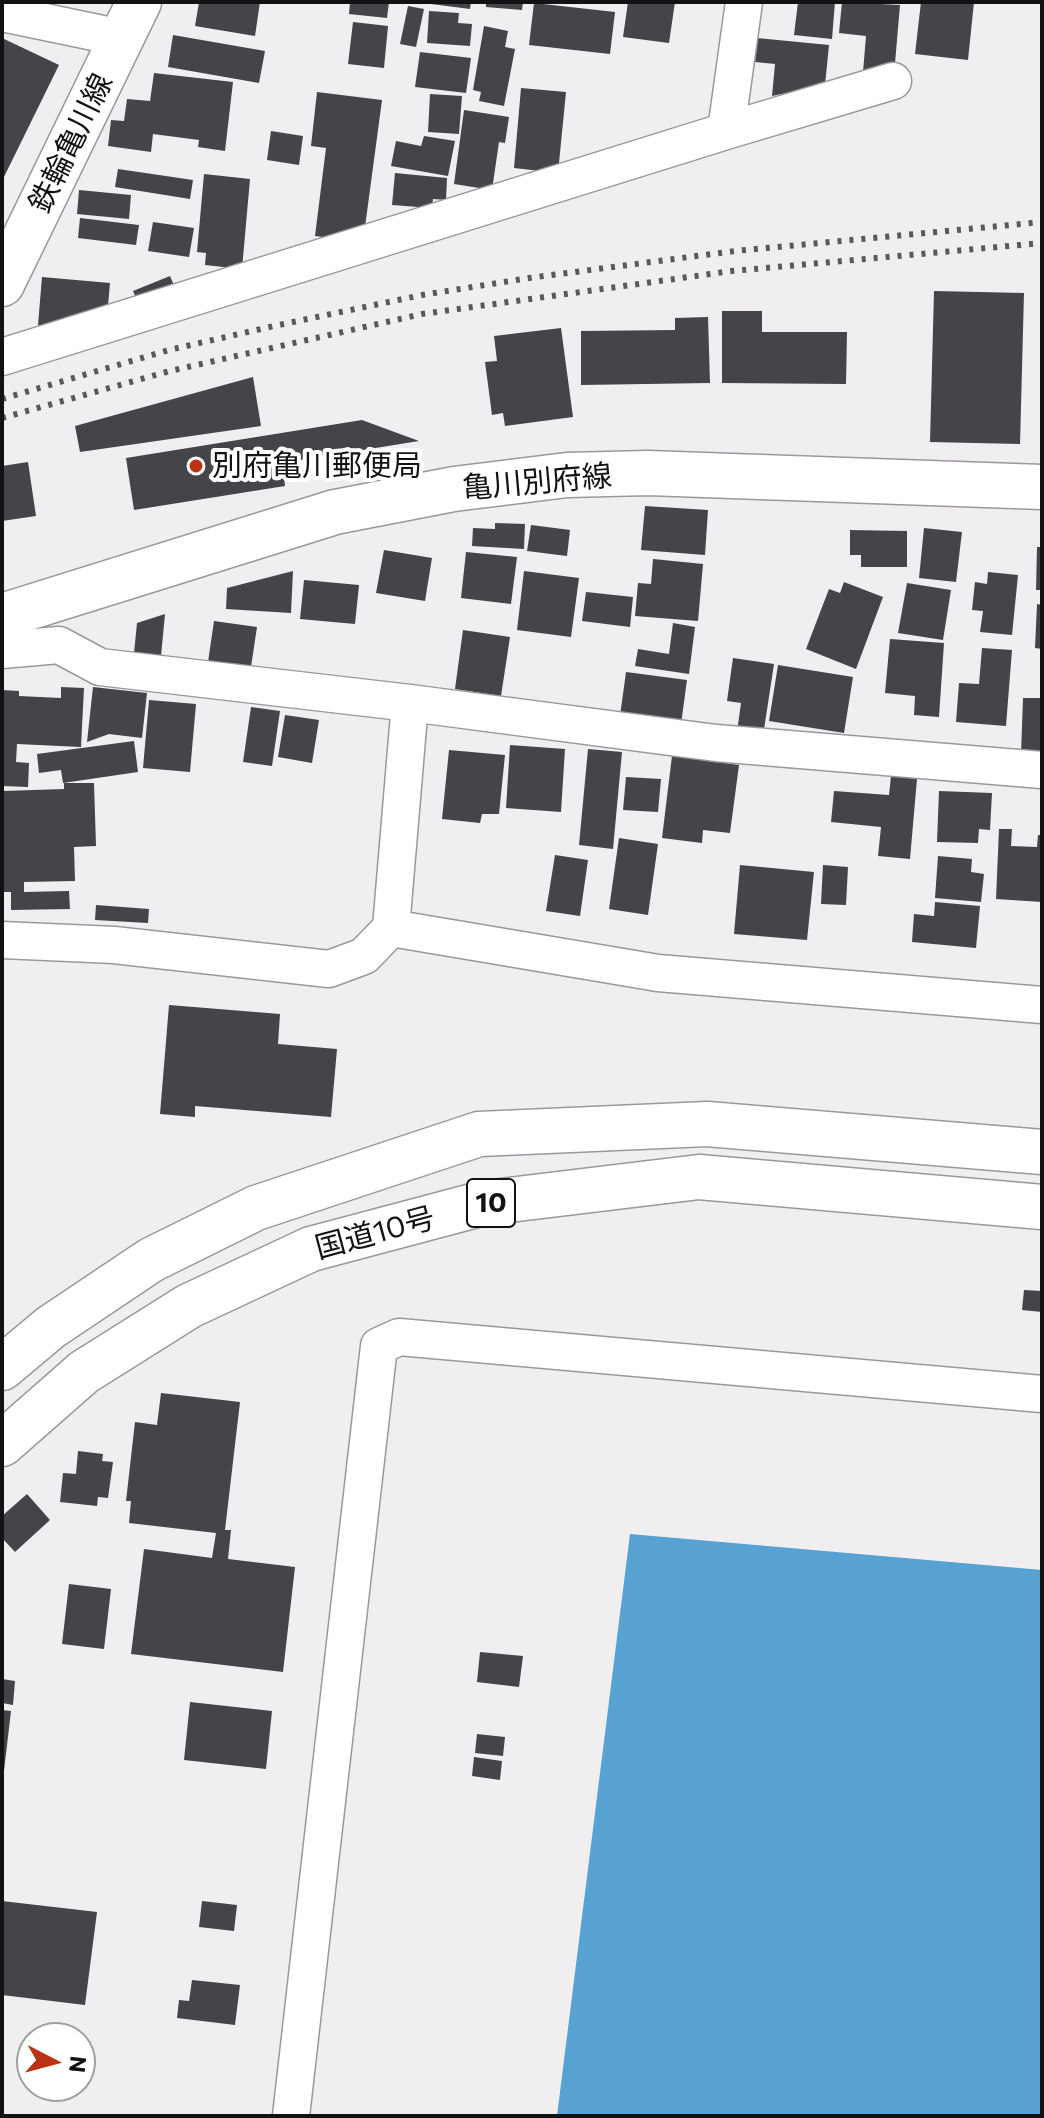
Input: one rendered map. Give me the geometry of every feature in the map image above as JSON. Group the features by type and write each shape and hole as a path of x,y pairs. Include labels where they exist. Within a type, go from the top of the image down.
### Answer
{"main road":[{"name":"鉄輪亀川線","path":"2,284 130,20"},
{"name":"亀川別府線","path":"2,616 335,512 454,489 567,475 648,473 1042,487"},
{"name":"国道10号","path":"2,1368 51,1327 151,1260 256,1208 479,1134 707,1124 1042,1152"},
{"name":"国道10号","path":"2,1444 84,1372 189,1306 311,1249 484,1203 699,1177 1042,1207"}],"street":[{"path":"726,131 744,2"},
{"path":"2,13 130,20"},
{"path":"2,357 893,81"},
{"path":"2,650 59,645 100,667 716,743 1042,770"},
{"path":"2,940 114,945 329,969 364,956 391,928 410,703"},
{"path":"391,928 658,973 1042,1005"},
{"path":"291,2116 379,1346 399,1337 1042,1394"}],"water":[{"path":"630,1534 1042,1570 1042,2116 557,2116"}],"building":[{"path":"199,2 260,2 255,36 195,26"},
{"path":"350,2 389,2 387,18 349,14"},
{"path":"431,2 471,2 470,9"},
{"path":"486,2 523,2 522,10 486,7"},
{"path":"628,2 675,2 669,43 623,37"},
{"path":"798,2 835,2 832,39 794,35"},
{"path":"842,2 900,5 894,75 863,72 866,36 839,33"},
{"path":"921,2 974,2 968,60 915,54"},
{"path":"534,3 615,12 610,54 529,45"},
{"path":"408,6 424,9 416,47 400,44"},
{"path":"429,11 459,13 458,23 472,24 470,46 427,43"},
{"path":"353,22 388,26 384,68 348,64"},
{"path":"484,26 508,31 505,47 515,49 504,106 479,101 481,92 473,90"},
{"path":"173,35 265,51 259,83 168,67"},
{"path":"2,38 59,65 2,181"},
{"path":"757,38 829,45 825,85 772,96 775,64 755,62"},
{"path":"420,52 471,58 466,93 415,87"},
{"path":"154,73 233,82 225,151 198,147 199,140 153,134 151,152 108,146 111,120 124,121 127,99 150,101"},
{"path":"521,88 566,92 558,173 514,168"},
{"path":"317,92 382,100 363,242 315,236 326,148 311,146"},
{"path":"430,94 462,96 459,134 428,132"},
{"path":"464,110 509,117 505,143 499,142 492,190 454,184"},
{"path":"271,131 303,136 299,165 267,160"},
{"path":"424,136 455,141 448,176 391,166 396,141 421,146"},
{"path":"118,169 193,180 190,199 115,187"},
{"path":"395,173 447,178 446,200 433,199 432,208 392,205"},
{"path":"204,174 250,179 242,269 205,265 206,253 197,252"},
{"path":"79,190 131,195 129,219 77,214"},
{"path":"80,218 139,225 136,245 78,238"},
{"path":"153,222 194,228 189,257 148,251"},
{"path":"170,276 177,292 140,307 133,291"},
{"path":"42,277 110,283 107,317 73,328 38,325"},
{"path":"934,291 1024,293 1020,444 930,442"},
{"path":"722,311 762,311 762,332 847,332 846,384 722,383"},
{"path":"708,317 710,383 581,385 581,331 675,330 675,318"},
{"path":"561,328 573,417 505,426 503,413 492,415 485,362 497,361 494,336"},
{"path":"253,377 261,426 80,452 75,426"},
{"path":"362,420 419,441 282,463 285,486 134,510 126,458"},
{"path":"28,462 36,516 2,521 2,466"},
{"path":"645,506 708,510 705,555 641,550"},
{"path":"495,523 525,524 524,549 472,546 473,528 495,529"},
{"path":"531,525 570,530 567,556 527,551"},
{"path":"924,528 962,532 956,582 919,578"},
{"path":"850,530 907,531 907,567 861,567 861,555 850,555"},
{"path":"1037,547 1042,547 1042,590 1036,590"},
{"path":"384,550 432,558 425,601 376,593"},
{"path":"466,552 517,557 511,604 461,598"},
{"path":"653,559 703,564 698,621 635,616 638,583 651,584"},
{"path":"293,571 291,613 226,609 227,588"},
{"path":"524,571 579,578 571,637 517,630"},
{"path":"988,572 1018,575 1012,635 980,632 983,611 972,610 975,582 987,584"},
{"path":"304,580 359,585 355,624 300,619"},
{"path":"844,582 883,597 856,669 806,649 829,589 840,593"},
{"path":"907,583 951,590 943,640 898,633"},
{"path":"586,592 633,597 630,627 582,621"},
{"path":"1037,604 1042,605 1042,649 1035,648"},
{"path":"165,614 161,656 134,653 137,623"},
{"path":"214,621 257,627 251,667 208,662"},
{"path":"673,623 695,627 689,674 635,666 638,649 669,654"},
{"path":"463,630 510,637 501,696 455,689"},
{"path":"890,639 944,643 939,717 914,715 915,696 885,693"},
{"path":"982,648 1012,650 1006,726 956,722 959,683 979,684"},
{"path":"733,658 774,664 763,736 737,732 741,703 727,701"},
{"path":"778,665 853,677 844,733 769,721"},
{"path":"626,672 687,680 681,724 620,716"},
{"path":"61,687 84,688 81,747 17,744 16,762 29,763 28,787 2,786 2,690 19,691 19,696 61,698"},
{"path":"93,687 147,693 142,738 109,734 87,742"},
{"path":"1023,698 1042,698 1042,754 1021,754"},
{"path":"149,700 196,704 190,772 143,768"},
{"path":"251,707 280,711 272,766 243,762"},
{"path":"285,715 319,720 312,763 278,757"},
{"path":"134,741 138,772 63,783 61,770 39,773 37,754"},
{"path":"510,745 565,749 561,812 506,808"},
{"path":"588,749 622,752 613,849 579,845"},
{"path":"449,750 505,755 499,814 482,814 480,823 442,819"},
{"path":"672,756 739,765 730,833 703,830 702,843 662,838"},
{"path":"891,776 917,779 910,859 878,856 881,827 831,822 834,791 889,795"},
{"path":"626,777 661,779 658,812 623,810"},
{"path":"64,783 94,783 96,846 74,847 75,881 24,882 24,892 69,891 70,909 11,910 11,892 2,892 2,791 64,789"},
{"path":"939,791 992,793 990,830 979,829 978,843 937,842"},
{"path":"999,829 1012,829 1011,846 1037,847 1038,835 1042,835 1042,902 996,899"},
{"path":"619,838 658,844 648,915 609,909"},
{"path":"555,855 588,860 580,916 546,911"},
{"path":"938,856 972,859 971,872 984,874 981,902 935,898"},
{"path":"740,865 814,872 807,940 734,934"},
{"path":"823,865 848,867 846,905 821,904"},
{"path":"935,902 980,906 976,948 912,942 914,914 934,916"},
{"path":"96,905 149,909 148,923 95,920"},
{"path":"169,1005 280,1014 278,1044 337,1049 331,1117 195,1106 195,1117 160,1114"},
{"path":"1024,1290 1042,1291 1042,1312 1022,1310"},
{"path":"161,1393 240,1402 225,1530 231,1530 228,1559 295,1567 283,1672 131,1654 144,1549 212,1558 216,1533 129,1523 131,1501 126,1501 135,1422 157,1425"},
{"path":"78,1451 103,1454 102,1461 113,1462 108,1498 98,1497 97,1506 60,1502 63,1473 76,1474"},
{"path":"27,1494 50,1520 15,1552 2,1538 2,1516"},
{"path":"69,1584 111,1589 104,1649 62,1644"},
{"path":"480,1652 523,1656 519,1687 477,1682"},
{"path":"2,1679 15,1681 13,1705 2,1703"},
{"path":"190,1702 272,1711 266,1769 184,1760"},
{"path":"2,1710 11,1711 4,1771 2,1771"},
{"path":"477,1734 505,1737 503,1756 475,1753"},
{"path":"474,1757 502,1761 500,1780 472,1776"},
{"path":"2,1901 97,1912 85,2005 2,1995"},
{"path":"202,1901 237,1905 234,1931 199,1927"},
{"path":"192,1980 240,1985 235,2025 177,2018 179,2000 189,2001"}],"railway":[{"path":"2,399 169,350 422,295 735,251 1042,222"},
{"path":"2,418 170,371 422,314 732,271 1042,243"}],"place":[{"name":"別府亀川郵便局","path":"196,466"}]}
